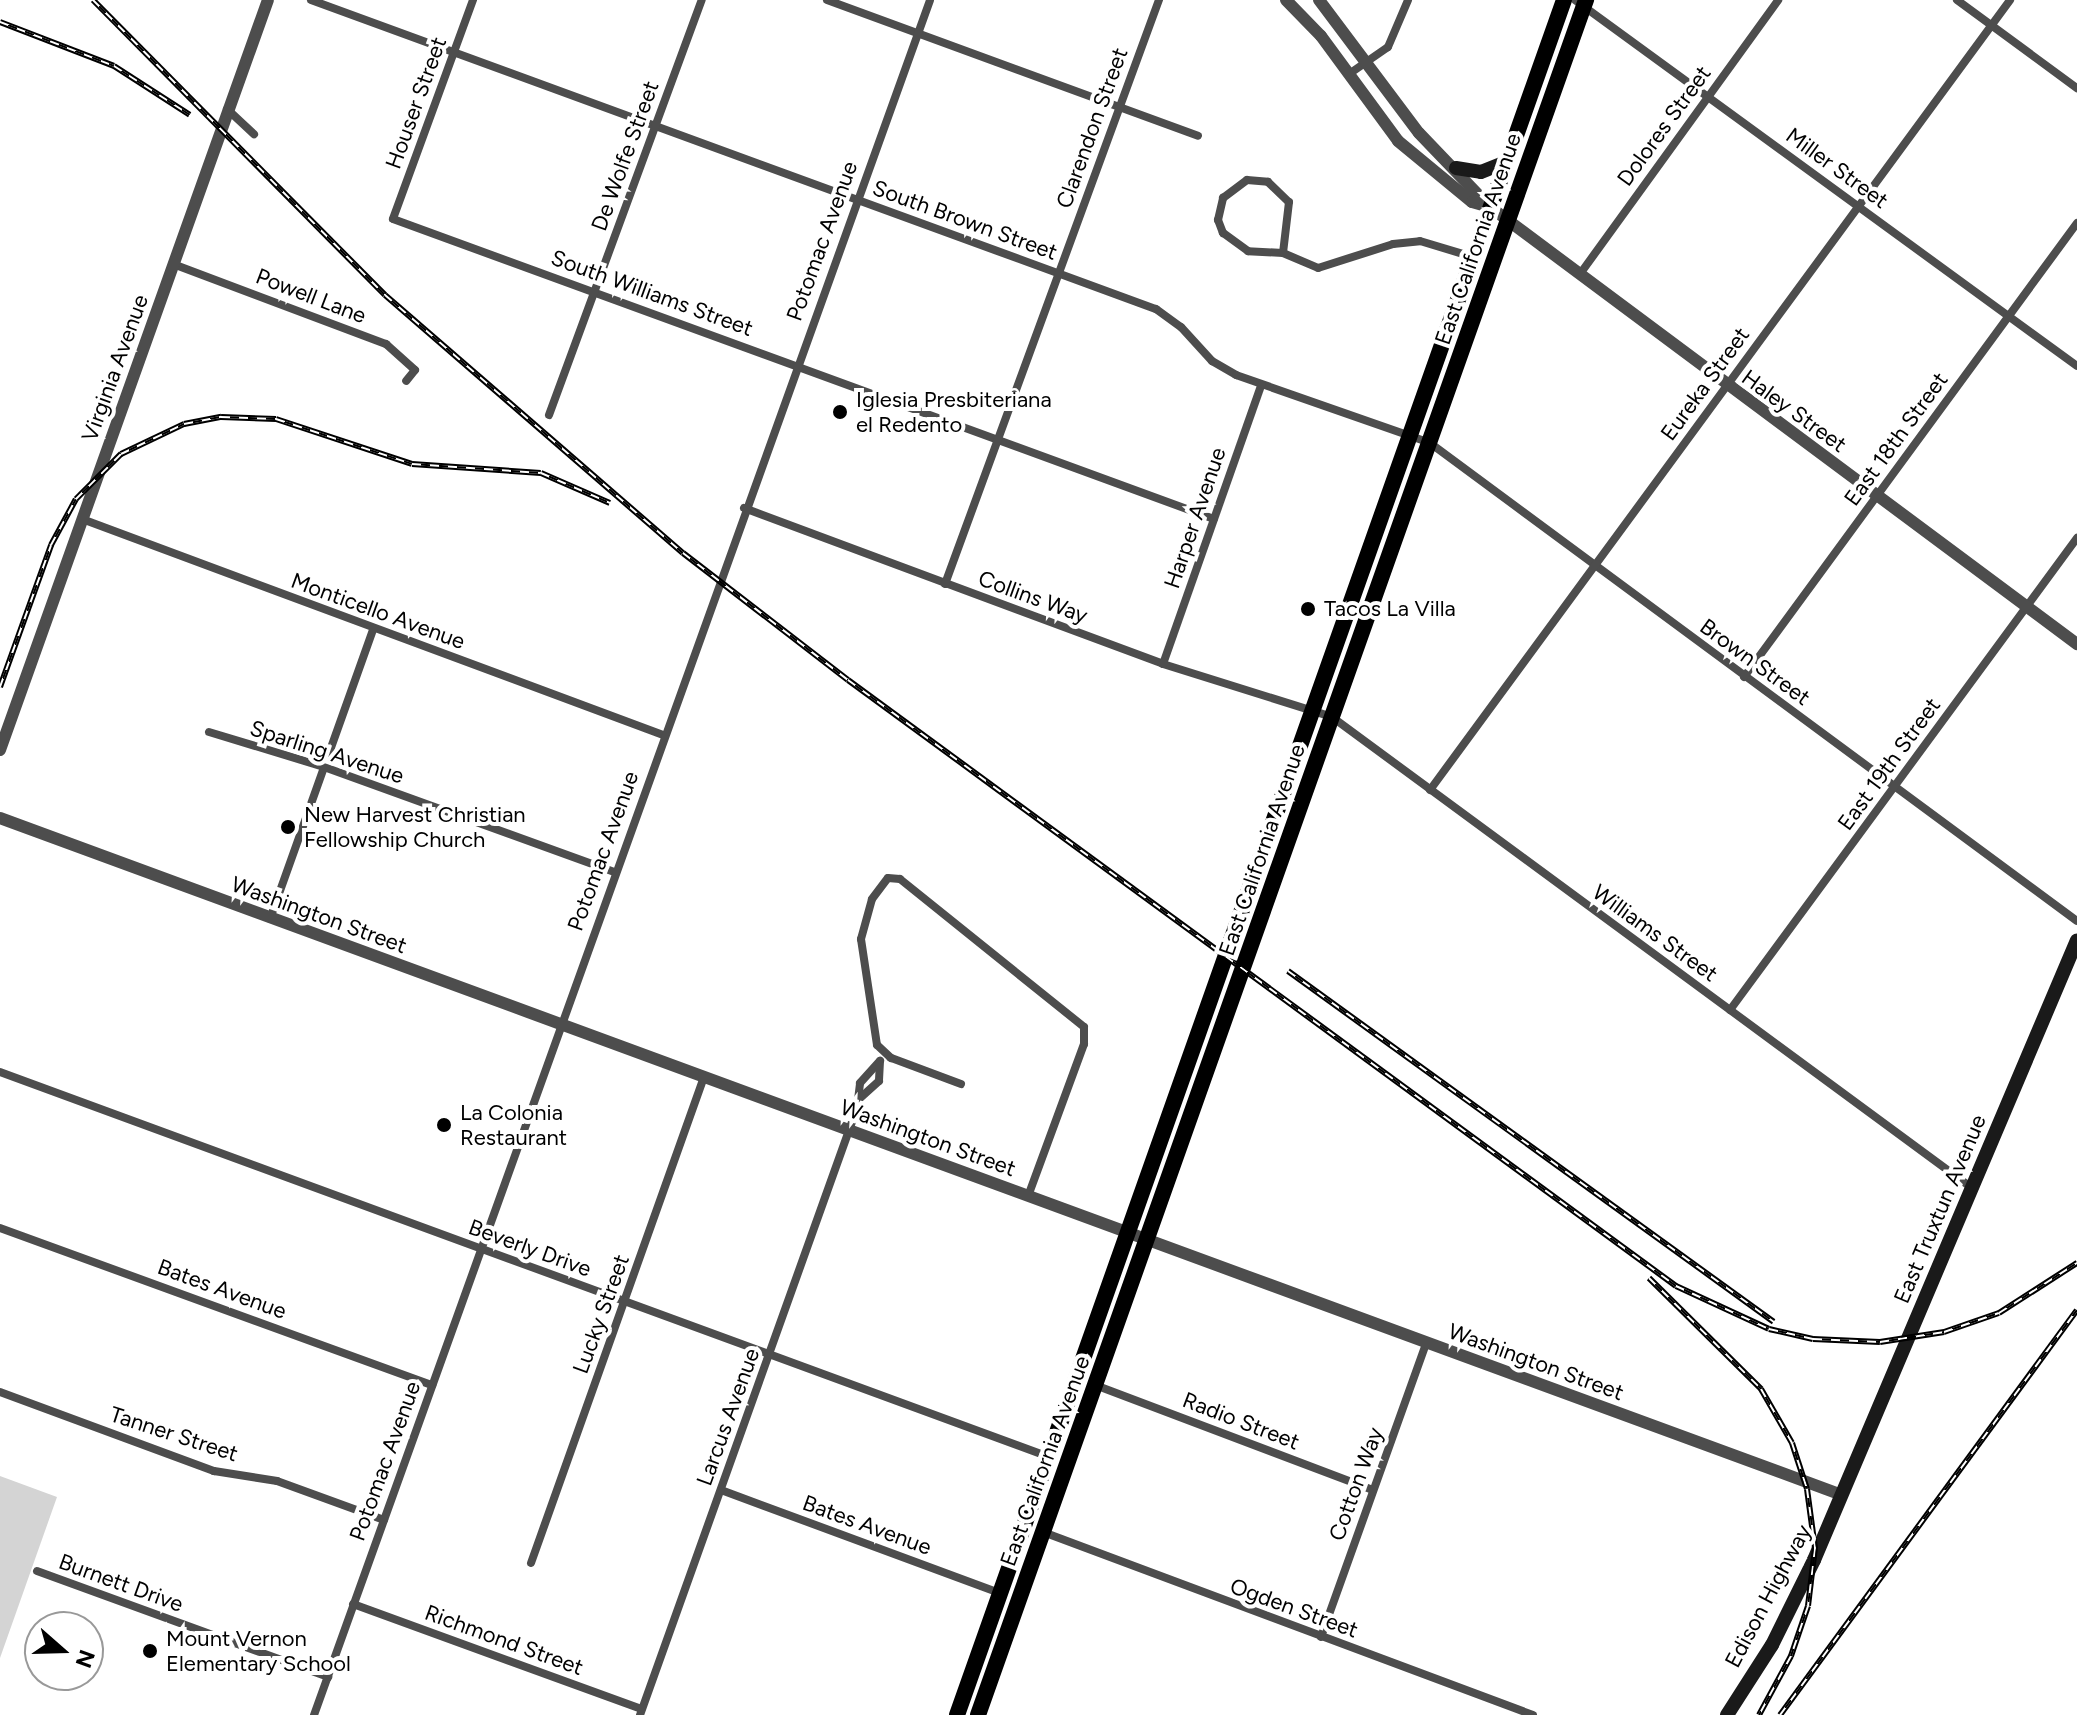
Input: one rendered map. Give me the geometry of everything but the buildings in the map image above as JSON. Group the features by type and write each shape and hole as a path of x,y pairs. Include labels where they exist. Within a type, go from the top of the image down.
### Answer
{"main road":[{"name":"East California Avenue","path":"960,1715 972,1671 1564,0"},
{"name":"East California Avenue","path":"978,1715 1430,443 1582,2"},
{"path":"1456,168 1481,172 1506,162"},
{"name":"East Truxtun Avenue","path":"1842,1495 2077,940"},
{"name":"Edison Highway","path":"1727,1715 1772,1645 1842,1495"},
{"path":"989,1683 987,1662 1005,1610 1000,1593"}],"street":[{"name":"Virginia Avenue","path":"0,750 268,0"},
{"name":"South Brown Street","path":"311,0 1156,309 1181,327 1212,361 1261,385 1409,437"},
{"name":"Houser Street","path":"393,219 473,0"},
{"name":"De Wolfe Street","path":"549,415 702,0"},
{"path":"827,0 1198,136"},
{"name":"Potomac Avenue","path":"314,1715 744,508 930,0"},
{"name":"Clarendon Street","path":"945,584 1159,0"},
{"path":"1286,0 1407,149 1472,202 1490,207"},
{"path":"1319,0 1419,133 1456,168 1490,207"},
{"path":"1349,74 1394,40 1408,0"},
{"name":"Dolores Street","path":"1580,274 1778,0"},
{"path":"1957,0 2077,88"},
{"name":"Eureka Street","path":"1430,790 2010,0"},
{"name":"Miller Street","path":"1582,2 2077,366"},
{"path":"227,109 254,134"},
{"path":"1283,253 1291,211 1284,193 1257,180 1232,188 1218,220 1228,239 1248,251 1283,253 1318,268 1393,244 1420,241 1473,257"},
{"name":"Haley Street","path":"1490,207 1726,386 2077,644"},
{"name":"South Williams Street","path":"393,219 797,364 1214,519"},
{"name":"East 18th Street","path":"1744,677 2077,223"},
{"name":"Powell Lane","path":"173,264 386,344 415,370 406,381"},
{"name":"Harper Avenue","path":"1163,664 1261,385"},
{"name":"Brown Street","path":"1409,437 1430,443 2077,921"},
{"name":"Collins Way","path":"744,508 1163,664 1313,712"},
{"name":"Monticello Avenue","path":"82,519 663,735"},
{"name":"East 19th Street","path":"1730,1010 2077,538"},
{"path":"270,919 373,629"},
{"name":"Williams Street","path":"1313,712 1332,717 1973,1189"},
{"name":"Sparling Avenue","path":"209,732 324,767 614,872"},
{"name":"Washington Street","path":"0,818 1842,1495"},
{"path":"860,1098 879,1081 882,1057 877,1045 861,939 877,889 897,877 1084,1027 1084,1044 1028,1196"},
{"path":"882,1057 961,1084"},
{"path":"860,1098 865,1073 882,1057"},
{"name":"Beverly Drive","path":"0,1072 1049,1457"},
{"name":"Lucky Street","path":"531,1563 704,1077"},
{"name":"Larcus Avenue","path":"641,1712 860,1098"},
{"name":"Bates Avenue","path":"0,1228 432,1385"},
{"name":"Cotton Way","path":"1321,1637 1426,1343"},
{"name":"Radio Street","path":"1095,1385 1373,1490"},
{"name":"Tanner Street","path":"0,1392 214,1471 277,1481 384,1520"},
{"name":"Bates Avenue","path":"721,1490 1000,1593"},
{"name":"Ogden Street","path":"1043,1532 1533,1715"},
{"name":"Burnett Drive","path":"37,1571 328,1677"},
{"name":"Richmond Street","path":"353,1604 641,1712"}],"shaded area":[{"path":"0,1476 57,1497 0,1658"}],"railway":[{"path":"93,0 385,295 683,553 848,680 1676,1286 1769,1329 1813,1339 1880,1342 1944,1332 1999,1313 2077,1263"},
{"path":"0,22 114,66 190,115"},
{"path":"0,687 51,545 76,499 121,454 184,424 221,417 276,419 412,464 541,473 610,503"},
{"path":"1288,971 1774,1322"},
{"path":"1649,1278 1761,1389 1792,1443 1807,1489 1815,1548 1808,1606 1791,1656 1759,1715"},
{"path":"1780,1715 2077,1310"}],"place":[{"name":"Iglesia Presbiteriana el Redento","path":"840,412"},
{"name":"Tacos La Villa","path":"1308,609"},
{"name":"New Harvest Christian Fellowship Church","path":"288,827"},
{"name":"La Colonia Restaurant","path":"444,1125"},
{"name":"Mount Vernon Elementary School","path":"150,1651"}]}
